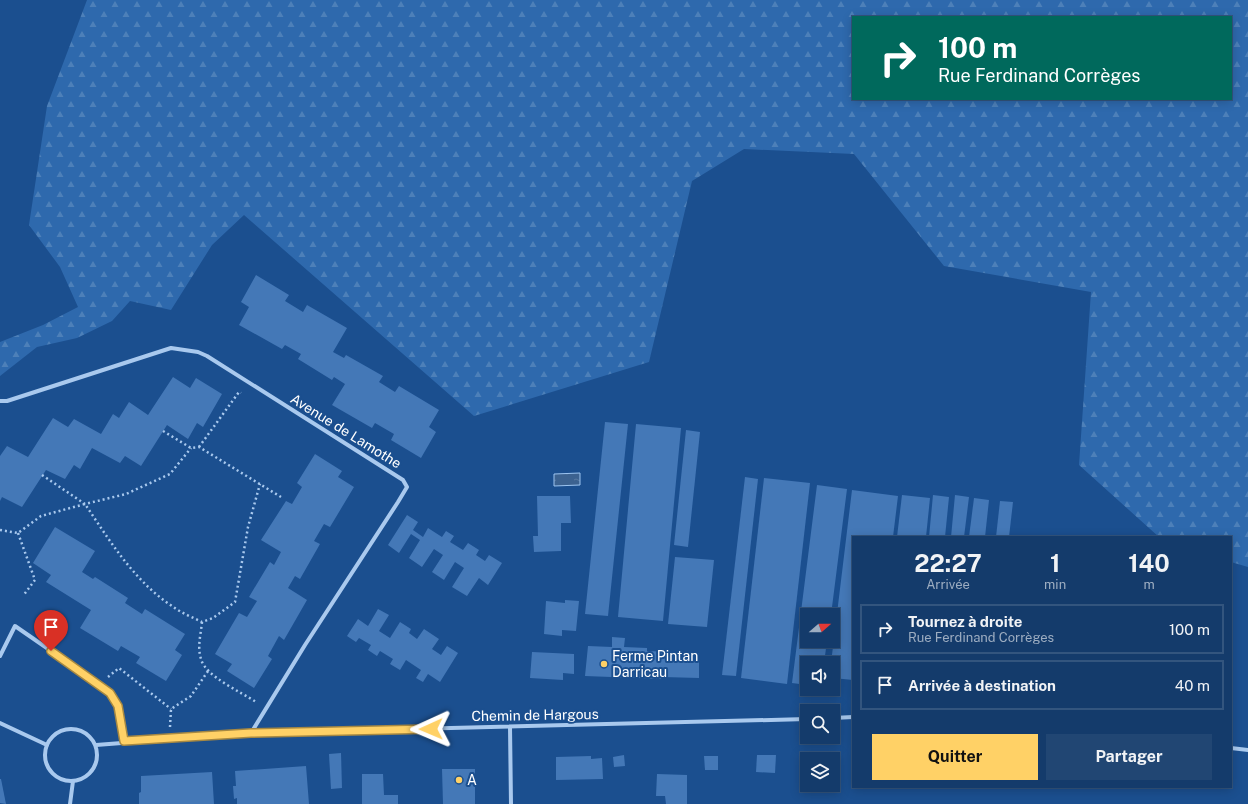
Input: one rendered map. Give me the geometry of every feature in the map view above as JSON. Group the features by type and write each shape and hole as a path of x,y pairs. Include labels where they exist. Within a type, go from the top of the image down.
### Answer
{"street":[{"name":"Avenue de Lamothe","path":"0,401 8,401 171,348 198,352 403,480 407,488 251,733"},
{"path":"0,656 15,626 110,693 118,706 124,741"},
{"path":"840,718 852,717"},
{"name":"Chemin de Hargous","path":"96,745 124,741 251,733 800,719"},
{"path":"0,723 47,745"},
{"path":"510,727 510,804"},
{"path":"65,730 77,730 88,735 96,745 98,758 93,770 84,778 73,781 60,778 50,770 45,758 47,745 54,735 65,730"},
{"path":"1232,748 1248,750"},
{"path":"70,804 73,781"}],"path":[{"path":"199,447 239,392 254,399 260,390"},
{"path":"163,431 192,448 199,447 281,497"},
{"path":"0,530 18,533 41,516 126,494 170,474 192,448"},
{"path":"42,475 85,504 124,561 147,586 172,607 202,622 213,618 235,602 248,527 260,484"},
{"path":"18,533 35,580 23,596"},
{"path":"202,622 199,646 201,660 208,671 266,708"},
{"path":"99,684 119,668 171,709"},
{"path":"171,709 191,696 208,671"},
{"path":"169,738 171,709"}],"green space":[{"path":"87,0 1248,0 1248,567 1232,562 1232,536 1158,536 1079,465 1091,292 944,266 854,154 744,149 692,181 649,362 474,416 244,215 212,245 171,310 130,301 112,321 77,338 37,347 0,376 0,342 43,325 78,307 60,267 29,225 47,106"}],"water":[{"path":"580,473 580,485 554,486 554,474"}],"building":[{"path":"256,275 289,295 285,301 303,312 307,305 347,328 333,352 344,358 346,355 383,376 379,382 395,392 399,386 439,410 429,427 436,432 421,458 391,440 394,434 375,423 372,428 332,405 345,384 334,377 332,380 298,359 301,354 285,345 282,349 239,325 249,307 241,302"},
{"path":"173,377 190,388 196,378 222,394 203,427 197,423 188,439 167,425 141,466 125,456 120,463 92,448 80,469 74,465 65,479 46,470 22,507 2,497 0,501 0,456 7,446 28,457 53,418 68,427 74,419 101,434 113,414 119,418 129,402 148,415"},
{"path":"605,422 628,424 608,616 585,614"},
{"path":"636,424 681,428 663,621 618,617"},
{"path":"686,430 700,432 688,547 674,545"},
{"path":"315,454 342,471 338,477 354,487 330,527 324,524 314,541 320,544 300,579 295,576 288,588 307,600 284,640 279,636 268,656 272,659 254,688 227,671 232,664 215,654 239,613 247,617 257,601 249,597 270,562 274,565 281,552 261,540 286,501 292,504 302,487 297,483"},
{"path":"745,477 758,479 736,676 722,675"},
{"path":"764,478 810,483 787,684 741,678"},
{"path":"817,485 847,489 832,608 801,608"},
{"path":"852,490 898,496 893,536 852,536 852,680 840,679 840,656 832,656 833,648 840,648 840,608 838,608"},
{"path":"902,495 930,498 926,536 897,536"},
{"path":"933,495 949,497 945,536 929,536"},
{"path":"955,495 969,497 964,536 951,536"},
{"path":"537,496 570,496 571,523 561,523 561,551 534,552 533,536 538,536"},
{"path":"974,498 989,500 985,536 969,536"},
{"path":"1000,501 1013,502 1009,536 996,536"},
{"path":"407,515 418,522 413,530 423,537 428,528 442,537 446,531 454,536 450,542 463,550 468,543 479,550 476,555 485,561 489,555 502,563 488,585 479,578 467,596 452,587 464,568 455,562 444,580 432,572 443,555 434,549 422,567 409,558 420,540 411,534 399,553 388,545"},
{"path":"55,527 95,551 82,572 93,579 95,577 128,598 125,603 142,614 145,609 185,634 175,650 182,655 166,681 136,663 140,657 121,646 118,651 80,628 91,610 46,582 51,575 33,563"},
{"path":"675,557 714,560 707,627 668,624"},
{"path":"565,600 579,601 576,631 562,630 562,636 544,634 546,601 565,603"},
{"path":"378,609 389,615 379,631 390,638 400,622 411,629 409,633 417,639 424,629 439,639 432,649 441,655 447,646 458,653 440,682 428,674 423,682 416,678 421,670 406,660 400,670 390,664 393,659 380,651 377,656 368,650 371,645 359,638 356,642 347,636 358,619 368,626"},
{"path":"800,620 800,648 826,648 825,656 800,656 800,684 792,683"},
{"path":"612,637 625,638 624,647 647,648 647,651 699,653 699,678 663,677 663,679 585,676 588,646 612,647"},
{"path":"532,652 574,654 574,674 563,673 563,680 530,678"},
{"path":"341,753 342,788 331,789 329,754"},
{"path":"624,755 625,766 614,767 613,757"},
{"path":"757,755 776,755 775,773 756,772"},
{"path":"591,756 591,759 602,758 603,779 556,780 556,757"},
{"path":"704,756 718,756 718,770 705,770"},
{"path":"306,766 309,804 237,804 237,798 234,799 233,786 236,786 235,771"},
{"name":"A","path":"442,769 475,769 475,804 443,804"},
{"path":"212,772 214,804 139,804 141,776"},
{"path":"362,774 383,774 384,795 398,795 398,804 362,804"},
{"path":"657,774 687,775 687,804 666,804 665,796 656,796"},
{"path":"1,779 6,804 0,803"}],"place":[{"name":"Ferme Pintan Darricau","path":"604,664"},
{"name":"A","path":"459,780"}],"route":[{"path":"51,651 110,693 118,706 124,741 251,733 431,729"}]}
